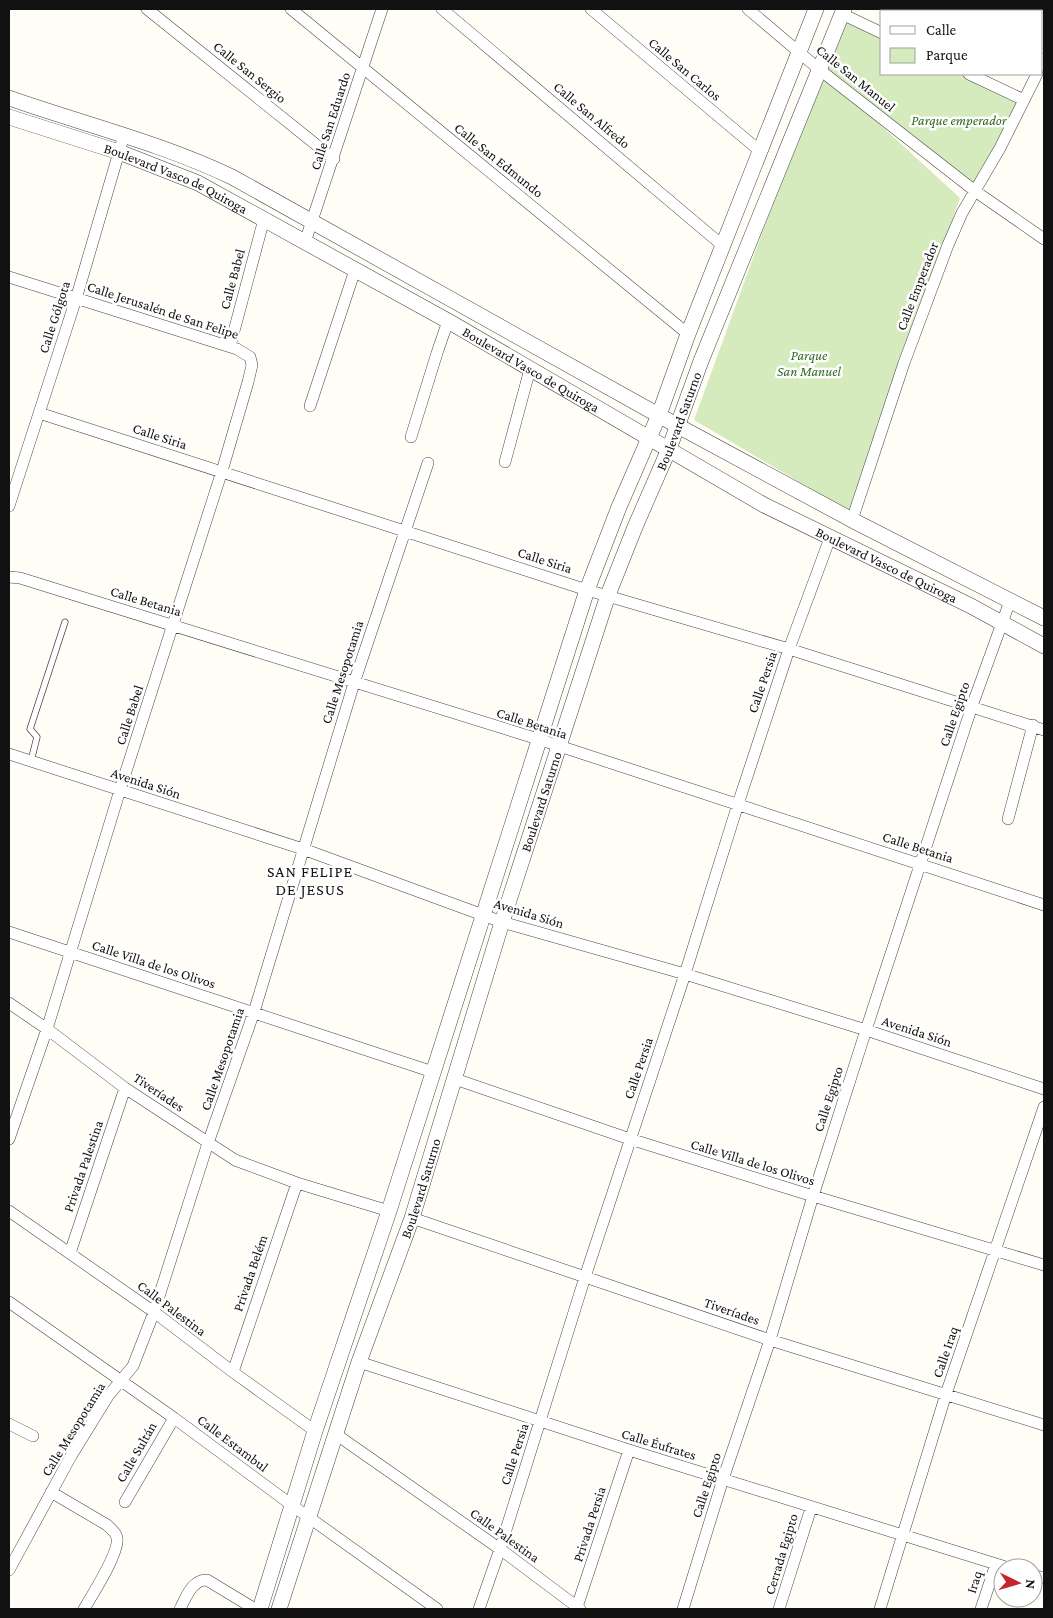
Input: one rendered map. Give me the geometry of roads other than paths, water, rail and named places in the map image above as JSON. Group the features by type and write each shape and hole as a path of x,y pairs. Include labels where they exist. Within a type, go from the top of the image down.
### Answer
{"street":[{"name":"Calle San Sergio","path":"147,9 334,158"},
{"name":"Calle San Edmundo","path":"291,9 688,334"},
{"name":"Calle San Eduardo","path":"305,242 382,9"},
{"name":"Calle San Alfredo","path":"442,9 722,245"},
{"name":"Calle San Carlos","path":"591,9 761,152"},
{"name":"Calle San Manuel","path":"748,9 820,70 975,191 1044,239"},
{"name":"Boulevard Saturno","path":"260,1609 315,1431 434,1072 587,590 648,437 659,415 722,245 761,152 816,9"},
{"name":"Boulevard Saturno","path":"279,1609 360,1362 412,1218 502,922 608,595 669,449 701,360 843,11"},
{"path":"843,11 880,32"},
{"path":"971,75 1024,100"},
{"name":"Calle Emperador","path":"852,520 918,327 948,246 962,213 1000,148 1036,75"},
{"name":"Boulevard Vasco de Quiroga","path":"9,98 185,155 232,177 678,426 852,520 1044,618"},
{"name":"Boulevard Vasco de Quiroga","path":"9,117 119,152 198,183 448,322 764,505 1002,623 1044,646"},
{"name":"Calle Gólgota","path":"9,506 76,299 124,135"},
{"name":"Calle Babel","path":"230,346 264,218"},
{"path":"310,406 355,270"},
{"name":"Calle Jerusalén de San Felipe","path":"9,277 230,346 250,357"},
{"path":"411,437 448,322"},
{"name":"Calle Babel","path":"9,1138 47,1030 120,790 222,471 248,382 252,365 250,357"},
{"path":"505,462 530,369"},
{"name":"Calle Siria","path":"39,413 587,590 789,649 1039,728"},
{"name":"Calle Mesopotamia","path":"9,1570 71,1456 108,1396 133,1366 154,1312 208,1143 254,1012 354,683 428,463"},
{"name":"Calle Persia","path":"479,1609 541,1421 585,1277 686,974 738,804 789,649 830,538"},
{"name":"Calle Betania","path":"9,577 20,578 173,625 538,740 1044,905"},
{"name":"Calle Egipto","path":"683,1609 723,1480 770,1340 813,1196 866,1030 972,706 1010,600"},
{"path":"1008,819 1039,728"},
{"name":"Avenida Sión","path":"9,754 303,849 502,922 686,974 866,1030 1044,1089"},
{"name":"Calle Villa de los Olivos","path":"9,932 434,1072"},
{"name":"Tiveríades","path":"9,1003 126,1088 235,1160 297,1183 389,1211"},
{"name":"Calle Villa de los Olivos","path":"454,1079 630,1139 1044,1265"},
{"name":"Privada Palestina","path":"70,1253 126,1088"},
{"name":"Calle Iraq","path":"880,1609 946,1394 1044,1107"},
{"name":"Privada Belém","path":"233,1372 297,1183"},
{"name":"Calle Palestina","path":"9,1211 154,1312 315,1431"},
{"name":"Tiveríades","path":"412,1218 770,1340 1044,1425"},
{"name":"Calle Estambul","path":"9,1302 174,1418 309,1518 437,1609"},
{"name":"Calle Éufrates","path":"360,1362 810,1508 993,1563"},
{"name":"Calle Sultán","path":"125,1502 174,1418"},
{"path":"9,1424 33,1436"},
{"name":"Calle Palestina","path":"337,1435 500,1549 579,1608"},
{"name":"Privada Persia","path":"579,1608 628,1450"},
{"path":"51,1492 107,1525 117,1538 117,1548 84,1609"},
{"name":"Cerrada Egipto","path":"779,1609 810,1508"},
{"name":"Iraq","path":"981,1609 993,1573"},
{"path":"180,1609 192,1586 196,1582 206,1580 255,1609"}],"lane":[{"path":"31,761 37,737 30,729 65,622"}],"district":[{"name":"SAN FELIPE DE JESUS","path":"310,880"}],"park label":[{"name":"Parque emperador","path":"959,120"},
{"name":"Parque San Manuel","path":"809,364"}]}
